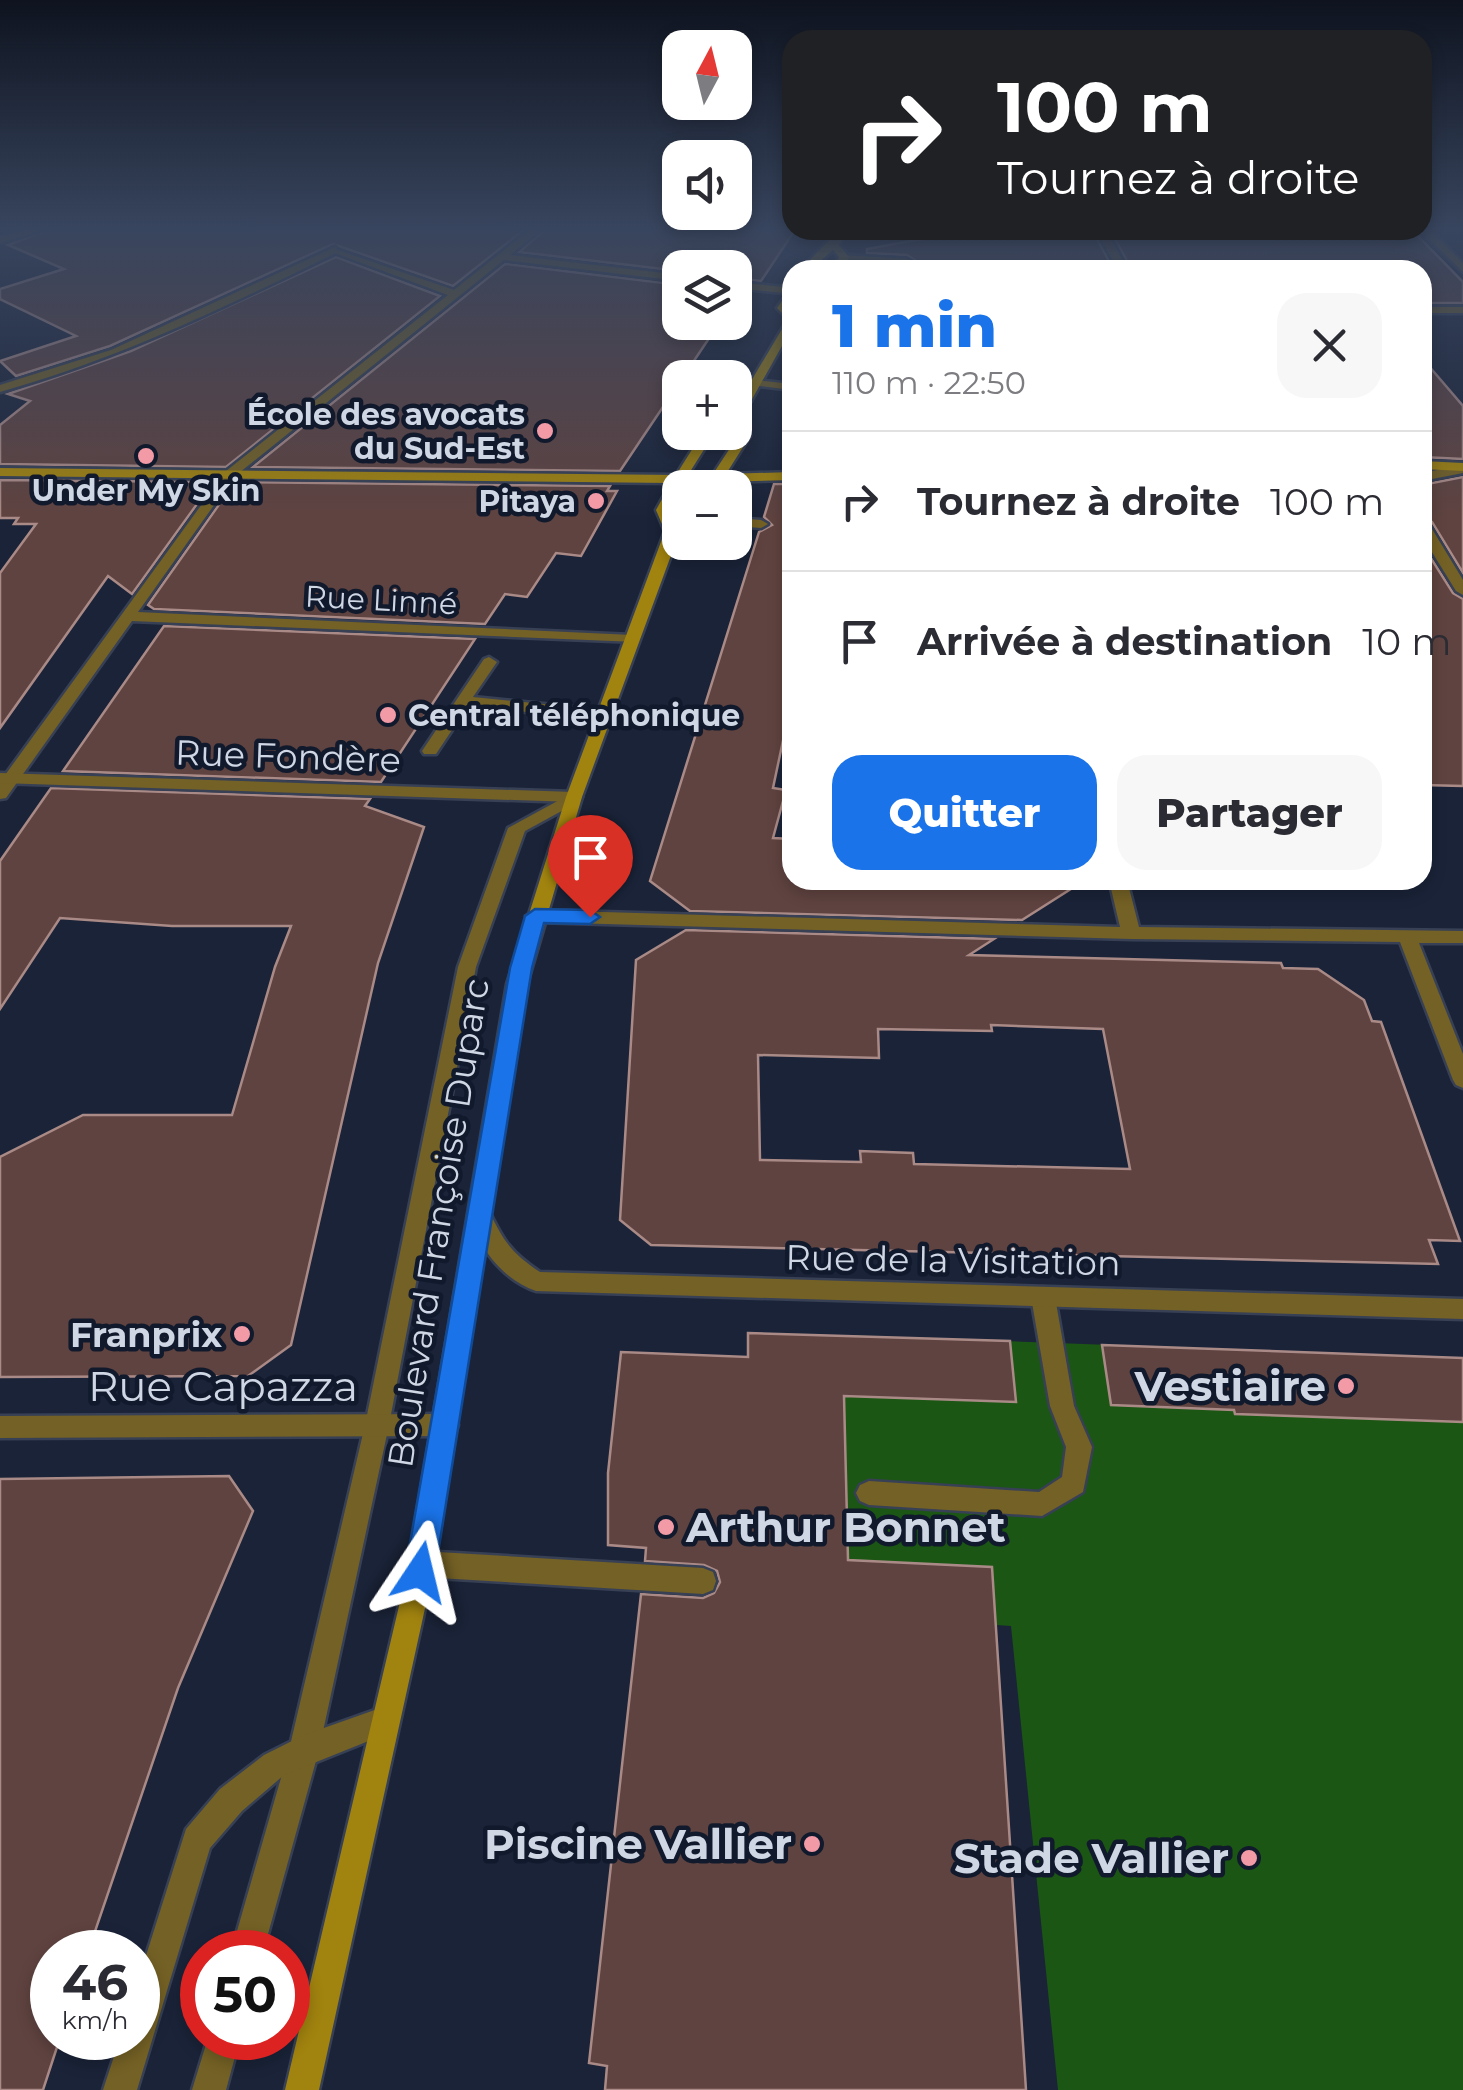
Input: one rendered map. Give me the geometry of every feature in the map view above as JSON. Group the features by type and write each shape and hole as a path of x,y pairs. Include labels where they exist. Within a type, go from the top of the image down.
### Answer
{"main road":[{"path":"752,389 782,336"},
{"path":"1432,466 1463,468"},
{"path":"0,472 662,479"},
{"path":"752,479 782,477"},
{"path":"574,798 663,560"},
{"name":"Boulevard Françoise Duparc","path":"302,2090 421,1564 517,984 574,798"}],"street":[{"path":"0,389 114,352 176,326"},
{"path":"0,794 6,778 230,474 256,457 414,326"},
{"path":"758,378 782,376"},
{"path":"758,378 782,384"},
{"path":"1432,475 1463,468"},
{"path":"752,523 761,524"},
{"path":"1432,541 1463,592"},
{"name":"Rue Linné","path":"128,616 632,639"},
{"path":"430,751 488,662"},
{"path":"462,701 605,715"},
{"name":"Rue Fondère","path":"6,778 574,798"},
{"path":"253,1930 304,1750 377,1425 467,967 517,828 574,798"},
{"path":"1120,890 1131,933"},
{"path":"535,916 1131,933 1463,937"},
{"path":"1408,938 1463,1080"},
{"name":"Rue de la Visitation","path":"478,1210 486,1238 495,1251 536,1281 1463,1309"},
{"path":"868,1494 1042,1504 1074,1484 1079,1447 1062,1406 1043,1297"},
{"name":"Rue Capazza","path":"0,1427 446,1425"},
{"path":"421,1564 703,1581"},
{"path":"160,1960 197,1840 231,1800 274,1765 386,1720"},
{"path":"120,2090 129,2060"},
{"path":"209,2090 218,2060"}],"green space":[{"name":"Stade Vallier","path":"843,1335 1463,1358 1463,2090 1058,2090 1011,1626 996,1625 848,1560"}],"building":[{"path":"55,326 155,326 110,346 16,376 0,361 76,336"},
{"path":"187,326 403,326 226,467 0,464 0,425 30,401 8,394 131,351"},
{"path":"429,326 662,326 662,340 708,340 694,360 662,360 662,408 620,471 253,467"},
{"path":"1432,370 1463,406 1463,459 1432,457"},
{"path":"1463,477 1463,573 1432,522 1432,483"},
{"path":"0,480 213,482 132,594 108,576 0,728 0,573 36,524 14,524 18,518 0,518"},
{"path":"235,482 610,486 607,491 617,491 581,556 556,553 527,597 505,594 485,624 154,609 148,605"},
{"path":"774,484 782,484 782,745 773,788 782,789 782,805 773,838 782,838 782,890 1069,890 1022,920 690,911 650,881 759,532 772,525 764,517"},
{"path":"1432,560 1453,593 1463,599 1463,786 1432,785"},
{"path":"164,626 475,639 381,782 63,771"},
{"path":"51,788 370,799 365,806 424,827 378,963 291,1345 248,1376 0,1377 0,1157 83,1115 232,1115 275,967 291,926 172,926 60,918 0,1009 0,861"},
{"path":"686,930 994,939 969,955 1281,963 1283,968 1318,969 1364,1000 1372,1021 1381,1022 1460,1241 1429,1240 1438,1264 651,1245 620,1220 636,960","holes":["991,1025 1103,1029 1130,1169 914,1164 913,1153 860,1151 861,1162 760,1160 758,1055 879,1058 878,1029 992,1031"]},
{"name":"Piscine Vallier","path":"748,1333 1010,1341 1016,1402 844,1396 848,1560 992,1567 1026,2090 605,2090 607,2066 589,2063 641,1594 703,1598 714,1593 720,1582 717,1571 704,1565 645,1561 646,1548 608,1545 608,1473 621,1352 748,1357"},
{"name":"Vestiaire","path":"1102,1345 1463,1358 1463,1422 1235,1414 1234,1410 1111,1405"},
{"path":"229,1476 253,1511 178,1688 96,1930 30,1930 30,2060 53,2060 43,2090 0,2090 0,1479"}],"place":[{"name":"École des avocats du Sud-Est","path":"545,431"},
{"name":"Under My Skin","path":"146,456"},
{"name":"Pitaya","path":"596,501"},
{"name":"Central téléphonique","path":"388,715"},
{"name":"Franprix","path":"242,1334"},
{"name":"Vestiaire","path":"1346,1386"},
{"name":"Arthur Bonnet","path":"666,1527"},
{"name":"Piscine Vallier","path":"812,1844"},
{"name":"Stade Vallier","path":"1249,1858"}],"route":[{"path":"420,1572 521,968 535,916 590,917"}]}
